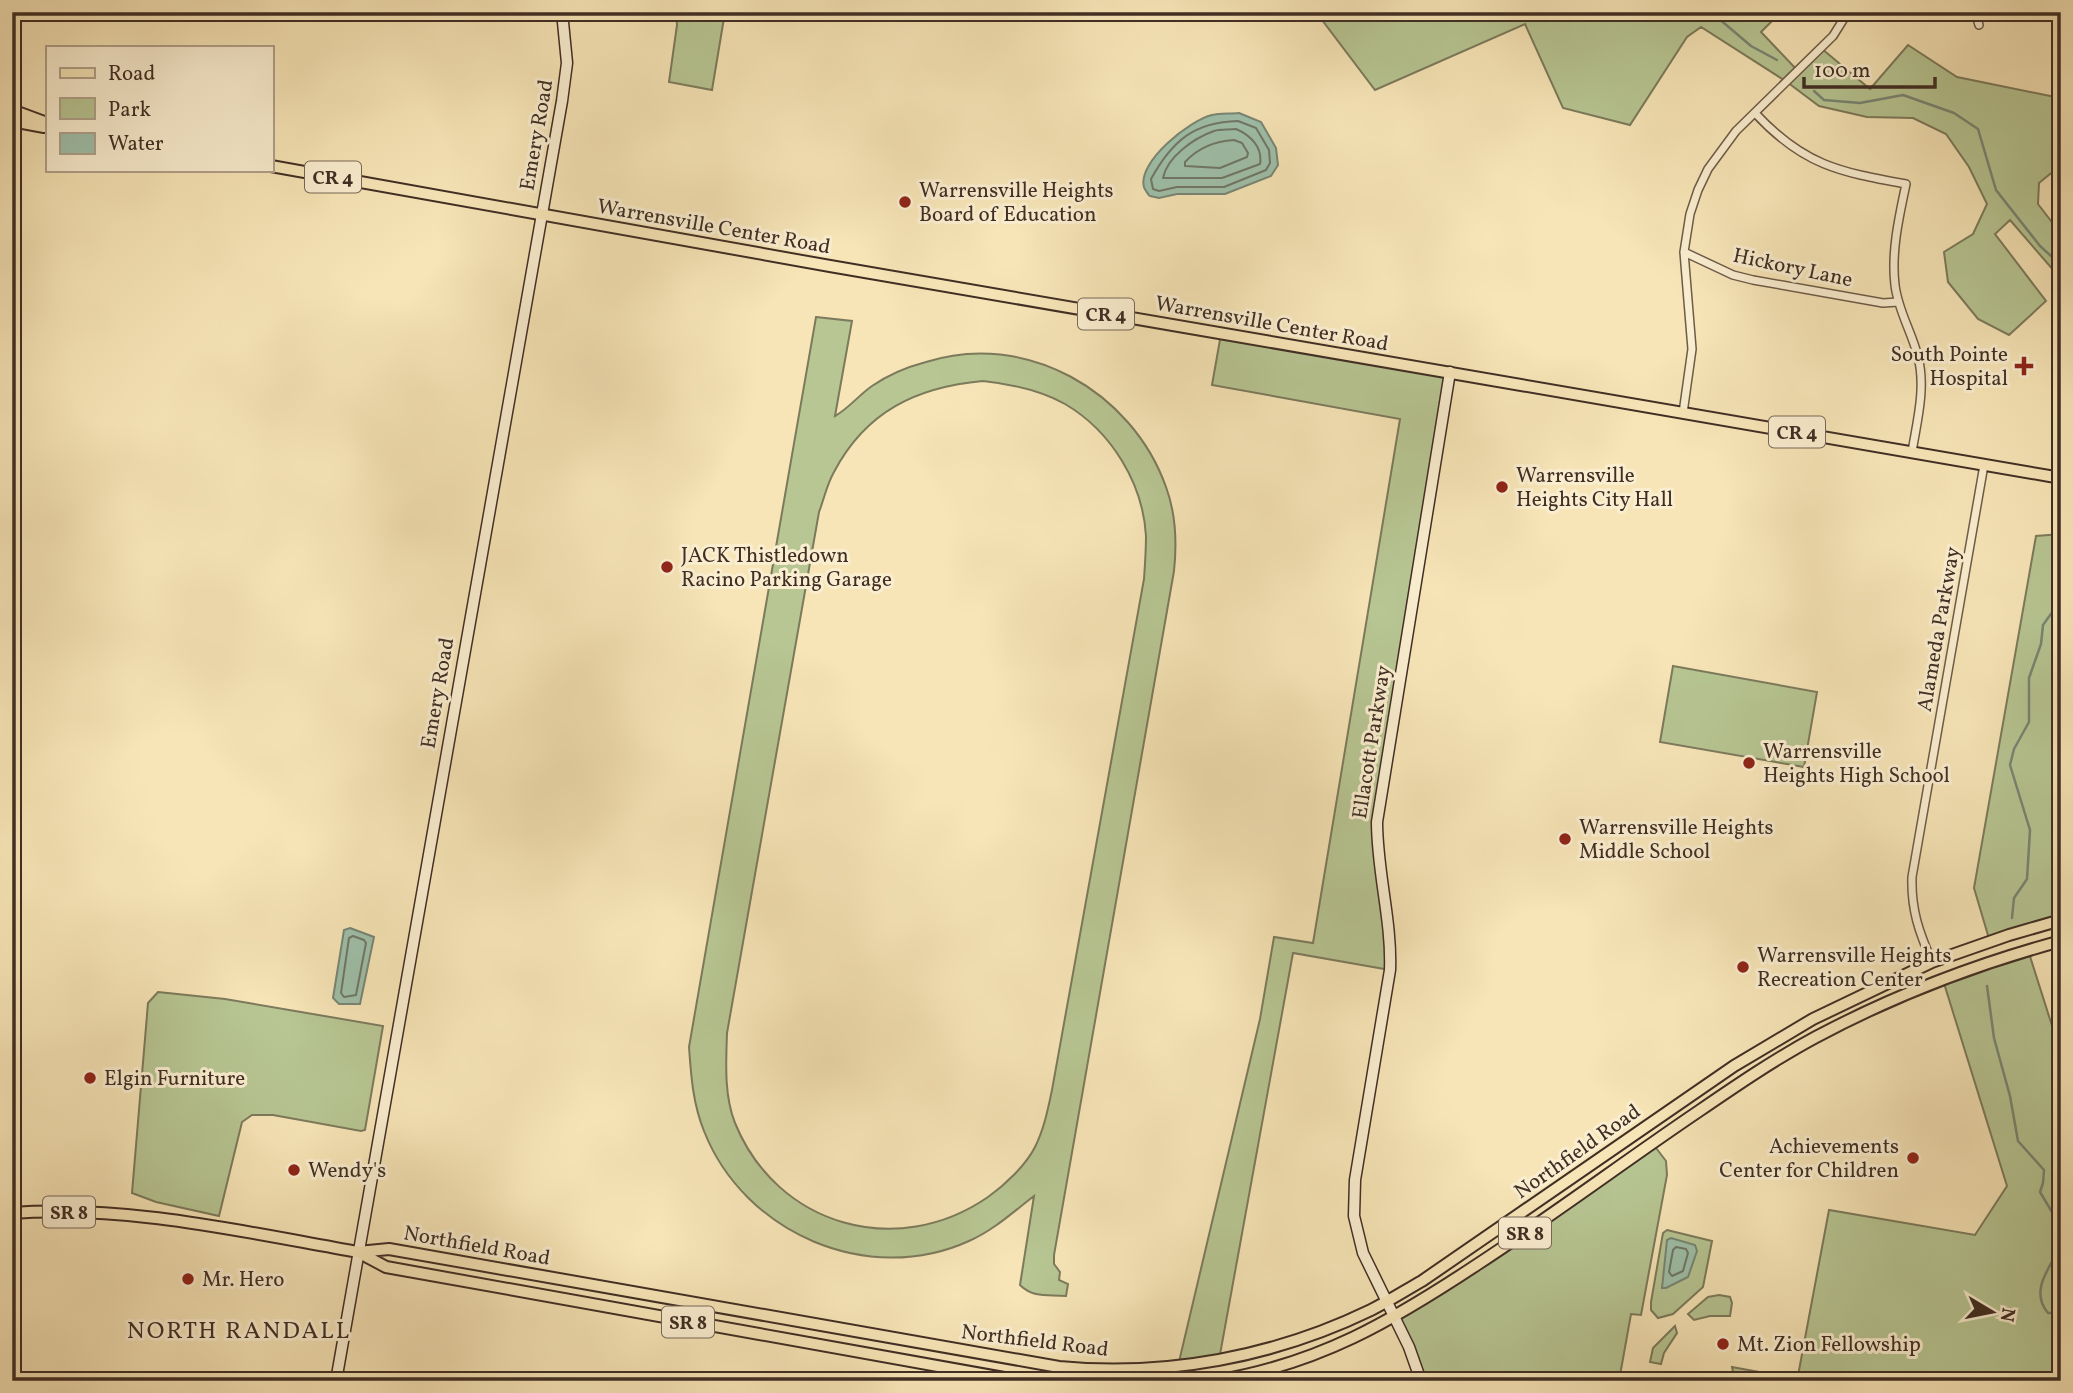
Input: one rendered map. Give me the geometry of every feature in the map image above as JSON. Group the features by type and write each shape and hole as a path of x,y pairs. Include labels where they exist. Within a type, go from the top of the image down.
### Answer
{"main road":[{"path":"12,110 46,125"},
{"path":"12,123 46,125"},
{"name":"Warrensville Center Road","path":"273,166 830,266 2061,478"},
{"name":"Northfield Road","path":"12,1213 127,1214 358,1252 389,1249 1059,1367 1111,1370 1159,1368 1219,1360 1259,1351 1319,1332 1388,1301 1734,1066 1813,1019 1932,962 2061,920"},
{"name":"Northfield Road","path":"1215,1381 1294,1361 1362,1335 1395,1318 1503,1248 1696,1113 1814,1038 1871,1010 1961,972 2061,941"},
{"name":"Northfield Road","path":"358,1252 387,1266 505,1289 1021,1381"},
{"path":"505,1289 508,1270"},
{"path":"671,1318 674,1300"},
{"path":"826,1346 829,1328"},
{"path":"917,1362 920,1343"}],"street":[{"name":"Emery Road","path":"336,1381 565,84 566,46 562,12"},
{"path":"1683,413 1692,349 1685,252 1690,214 1708,169 1723,147 1833,36 1848,12"},
{"path":"1975,12 1979,26"},
{"path":"1755,113 1788,145 1815,160 1848,173 1906,184 1893,271 1898,302 1914,341 1922,377 1912,452"},
{"name":"Hickory Lane","path":"1685,252 1733,275 1753,280 1883,303 1898,302"},
{"name":"Ellacott Parkway","path":"1421,1381 1417,1365 1388,1301 1363,1253 1356,1229 1354,1180 1390,971 1391,950 1377,849 1377,822 1450,372"},
{"name":"Alameda Parkway","path":"1932,962 1919,931 1911,901 1912,877 1984,465"}],"green space":[{"path":"676,12 725,12 712,90 669,82 677,25"},
{"path":"1316,12 1781,12 1761,32 1798,71 1821,48 1870,89 1908,45 1957,77 2061,99 2061,165 2039,183 2038,204 2061,234 2061,279 2010,220 1995,234 2046,301 2009,335 1978,319 1948,282 1944,252 1973,234 1987,204 1969,167 1946,134 1913,118 1867,117 1819,106 1787,82 1701,27 1687,37 1630,125 1563,108 1525,24 1375,90"},
{"path":"816,317 852,321 835,416 872,386 891,375 919,364 963,354 1000,355 1036,362 1070,376 1101,397 1128,422 1150,453 1169,497 1174,518 1175,550 1174,571 1054,1255 1054,1264 1060,1272 1059,1280 1068,1284 1066,1296 1036,1294 1020,1285 1034,1196 987,1232 930,1254 891,1258 851,1253 814,1242 779,1223 748,1198 723,1167 704,1131 695,1100 689,1047","holes":["983,381 1015,386 1055,399 1082,415 1110,444 1131,478 1144,516 1144,579 1052,1090 1038,1140 1021,1168 988,1197 953,1216 916,1226 879,1228 843,1222 810,1208 779,1187 754,1158 731,1112 726,1079 727,1033 819,512 829,481 847,451 862,433 896,406 936,389"]},
{"path":"1221,334 1450,372 1377,822 1390,970 1293,953 1219,1360 1178,1366 1260,1019 1274,937 1313,943 1400,419 1212,385"},
{"path":"2061,534 2061,806 2053,922 1990,942 1974,888 2036,536"},
{"path":"1673,666 1817,692 1804,767 1660,742"},
{"path":"2028,950 2061,1054 2061,1381 1797,1381 1829,1210 1975,1235 2007,1186 1943,980"},
{"path":"158,992 225,999 383,1026 365,1130 273,1115 252,1115 242,1122 219,1216 156,1202 132,1193 148,1003"},
{"path":"1653,1144 1666,1161 1667,1175 1641,1315 1631,1314 1619,1381 1421,1381 1395,1318"},
{"path":"1667,1230 1712,1241 1703,1287 1673,1314 1658,1318 1651,1310 1651,1302 1663,1233"},
{"path":"1708,1297 1730,1297 1730,1316 1710,1316 1694,1320 1688,1314"},
{"path":"1675,1326 1677,1333 1664,1353 1661,1364 1650,1362 1653,1348"},
{"path":"1732,1367 1776,1375 1776,1381 1721,1381 1733,1372"}],"water":[{"path":"1239,113 1261,122 1276,148 1278,165 1271,176 1225,194 1177,194 1159,198 1149,196 1144,187 1144,177 1167,143 1202,119 1215,114"},
{"path":"350,928 374,937 360,1004 339,1004 333,998 344,930"},
{"path":"1671,1238 1695,1245 1697,1251 1688,1277 1662,1288 1667,1240"}],"waterway":[{"path":"1711,12 1751,46 1777,60"},
{"path":"1814,91 1824,100 1860,103 1903,95 1954,113 1978,129 1996,190 2040,246 2061,265"},
{"path":"2012,918 2014,898 2027,879 2030,830 2010,765 2014,749 2029,722 2029,678 2041,644 2043,625 2061,600"},
{"path":"1987,986 1994,1038 2010,1096 2018,1141 2044,1170 2040,1192 2061,1227"},
{"path":"2061,1246 2043,1279 2040,1296 2048,1313 2061,1313"}],"place":[{"name":"Warrensville Heights Board of Education","path":"905,202"},
{"name":"South Pointe Hospital","path":"2024,366"},
{"name":"Warrensville Heights City Hall","path":"1502,487"},
{"name":"JACK Thistledown Racino Parking Garage","path":"667,567"},
{"name":"Warrensville Heights High School","path":"1749,763"},
{"name":"Warrensville Heights Middle School","path":"1565,839"},
{"name":"Warrensville Heights Recreation Center","path":"1743,967"},
{"name":"Elgin Furniture","path":"90,1078"},
{"name":"Achievements Center for Children","path":"1913,1158"},
{"name":"Wendy's","path":"294,1170"},
{"name":"Mr. Hero","path":"188,1279"},
{"name":"Mt. Zion Fellowship","path":"1723,1344"}],"district":[{"name":"NORTH RANDALL","path":"239,1330"}]}
